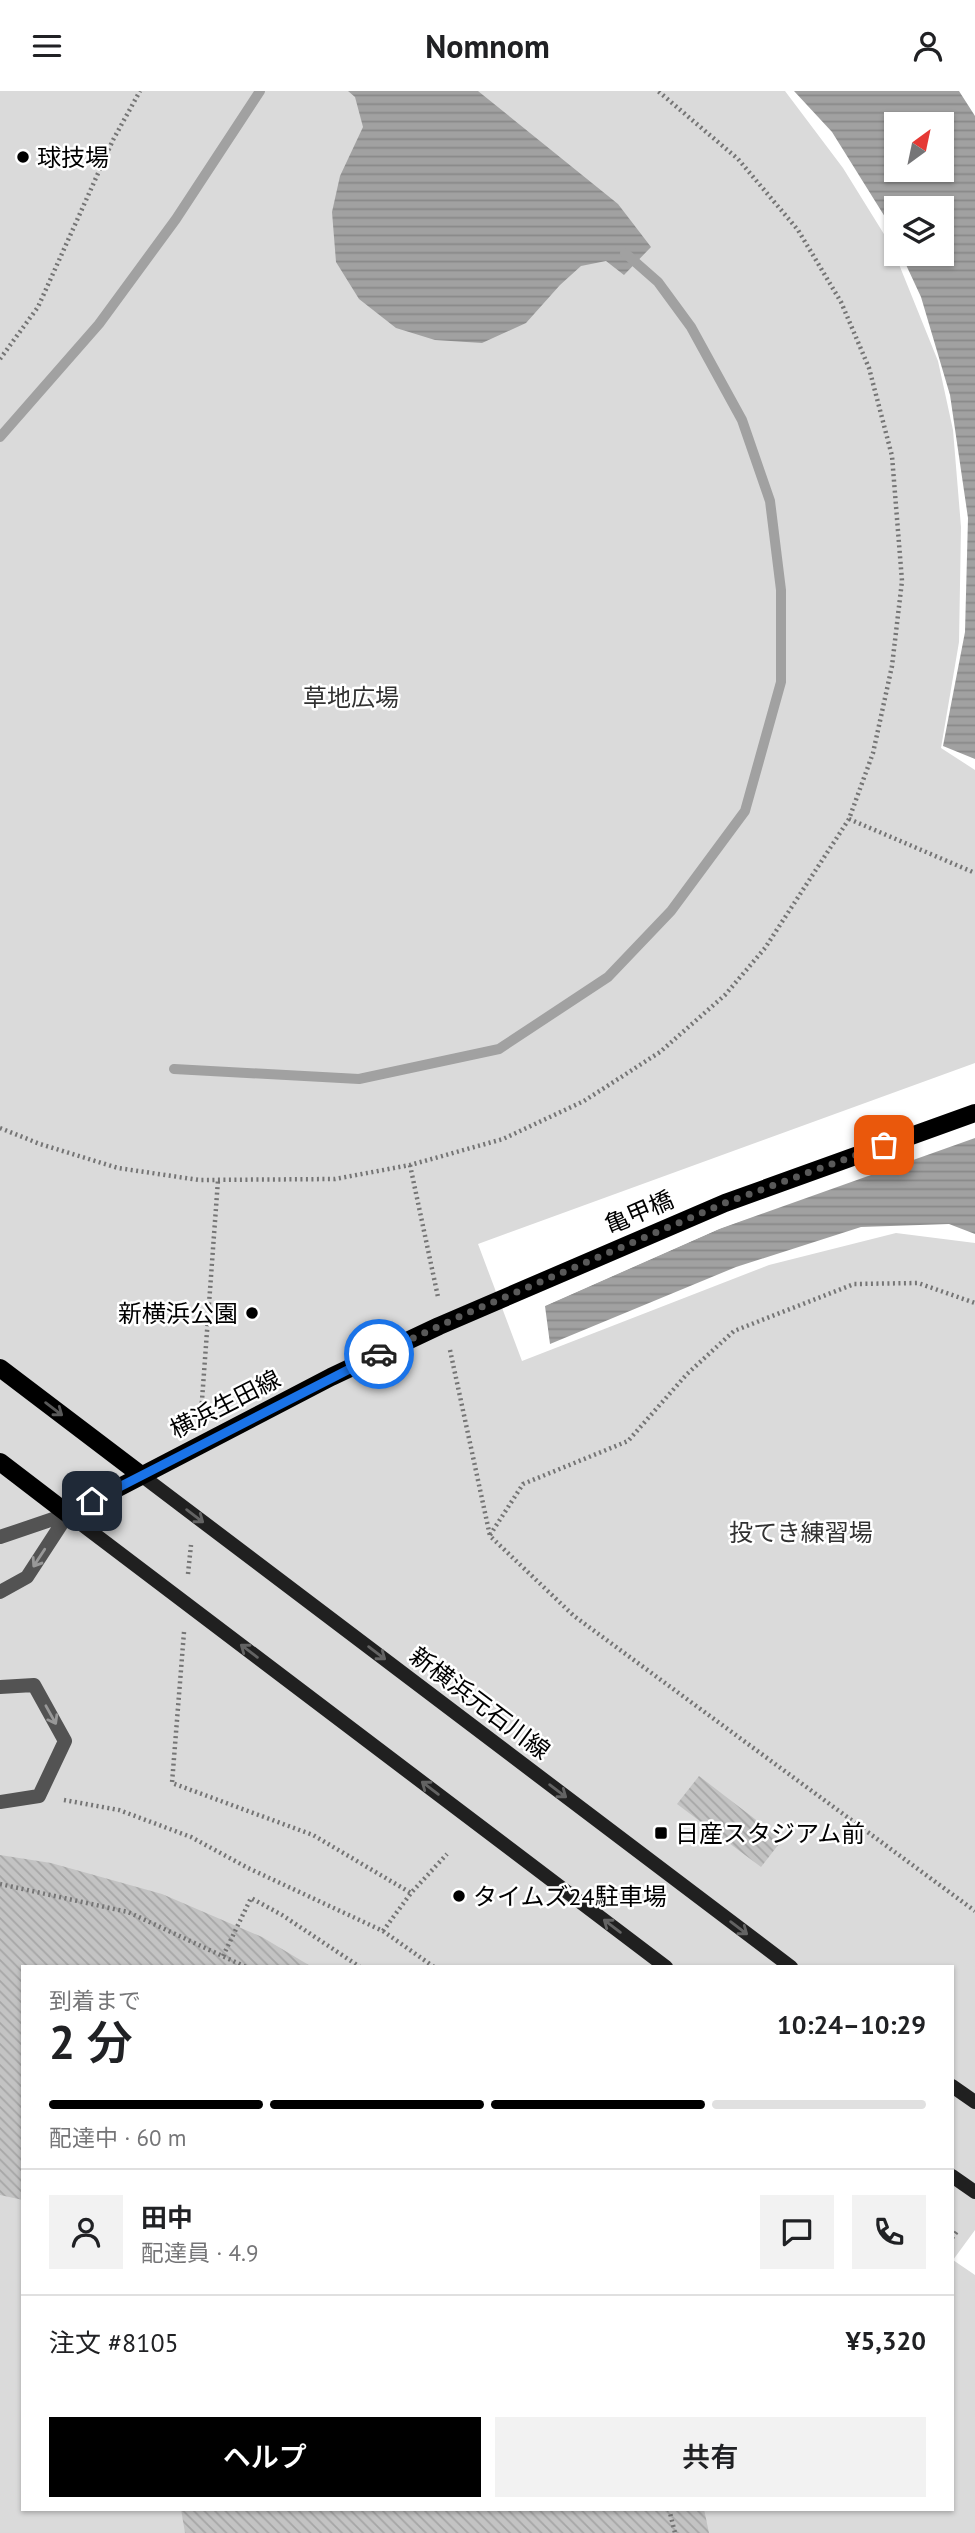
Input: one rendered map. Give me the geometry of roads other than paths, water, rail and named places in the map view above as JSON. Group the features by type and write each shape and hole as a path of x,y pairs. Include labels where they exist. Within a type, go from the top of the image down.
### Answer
{"main road":[{"name":"亀甲橋","path":"331,1377 439,1326 725,1203 975,1113"},
{"path":"0,1368 141,1475"},
{"name":"横浜生田線","path":"68,1514 331,1377"},
{"path":"0,1462 68,1514"}],"street":[{"name":"新横浜元石川線","path":"141,1475 788,1965"},
{"path":"0,1537 68,1514"},
{"path":"0,1592 27,1577 68,1514"},
{"path":"68,1514 663,1965"},
{"path":"0,1687 34,1685 65,1741 39,1795 0,1801"},
{"path":"954,2087 975,2102"},
{"path":"954,2177 975,2192"}],"waterway":[{"path":"0,437 99,324 176,219 260,91"},
{"path":"174,1069 359,1079 499,1049 608,977 671,911 745,811 781,682 781,590 770,501 742,420 691,327 658,282 625,253"}],"place":[{"name":"球技場","path":"23,157"},
{"name":"新横浜公園","path":"252,1313"},
{"name":"日産スタジアム前","path":"661,1833"},
{"name":"タイムズ24駐車場","path":"459,1896"}],"park label":[{"name":"草地広場","path":"351,697"},
{"name":"投てき練習場","path":"801,1532"}]}
